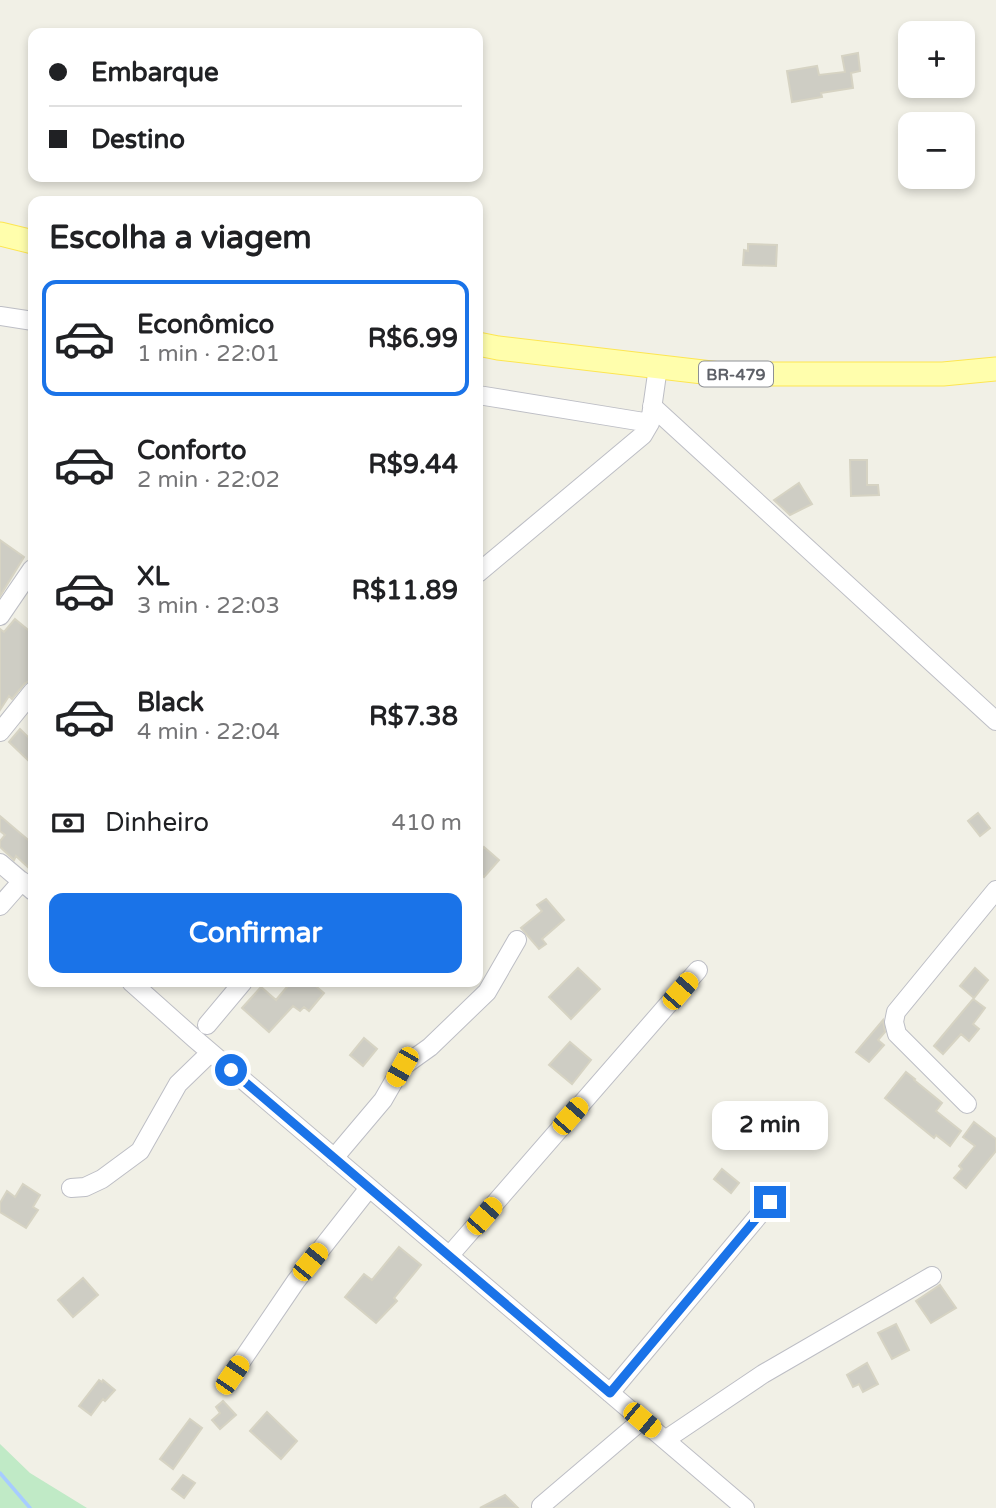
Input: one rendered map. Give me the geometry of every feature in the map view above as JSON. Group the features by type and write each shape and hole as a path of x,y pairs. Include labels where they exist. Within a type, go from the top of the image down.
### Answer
{"main road":[{"path":"0,234 28,241"},
{"name":"BR-479","path":"483,345 720,374 943,374 996,369"}],"street":[{"path":"0,316 28,320"},
{"path":"483,569 643,435 651,415 658,367"},
{"path":"483,395 651,415 996,721"},
{"path":"0,616 28,575"},
{"path":"0,732 28,697"},
{"path":"0,863 27,886 0,906"},
{"path":"967,1104 897,1034 894,1022 896,1012 996,890"},
{"path":"334,1158 383,1100 402,1067 430,1047 487,992 517,940"},
{"path":"449,1256 698,970"},
{"path":"139,987 210,1053 745,1508"},
{"path":"207,1025 239,987"},
{"path":"71,1188 85,1187 102,1179 140,1151 178,1084 210,1053"},
{"path":"232,1375 296,1280 369,1188"},
{"path":"610,1393 770,1202"},
{"path":"665,1440 763,1374 932,1276"},
{"path":"541,1506 642,1420"}],"green space":[{"path":"0,1444 30,1473 87,1508 0,1508"}],"building":[{"path":"858,53 860,71 851,73 853,88 821,93 822,97 792,102 787,71 817,66 819,75 845,72 842,56"},
{"path":"748,244 777,245 776,266 743,265 744,250 748,251"},
{"path":"850,460 867,460 867,485 878,485 879,495 851,496"},
{"path":"799,483 812,504 790,515 774,500"},
{"path":"0,540 24,557 0,596"},
{"path":"15,619 28,630 28,682 12,699 9,696 0,710 0,629 4,632"},
{"path":"20,729 28,737 28,760 9,742"},
{"path":"978,813 990,828 980,836 968,821"},
{"path":"0,816 28,840 28,867 16,856 14,860 0,847 0,841 5,835 0,831"},
{"path":"483,848 499,860 484,877 483,876"},
{"path":"546,899 564,920 542,939 546,944 539,949 521,928 542,911 537,905"},
{"path":"578,968 600,989 571,1019 549,997"},
{"path":"975,968 988,980 974,998 960,986"},
{"path":"261,987 276,1000 287,987 317,987 324,993 309,1011 304,1007 300,1011 293,1006 269,1032 242,1008"},
{"path":"973,999 985,1008 973,1024 979,1029 969,1041 961,1034 943,1054 934,1046"},
{"path":"883,1020 885,1032 878,1040 884,1045 869,1062 856,1052"},
{"path":"364,1038 377,1049 363,1066 350,1055"},
{"path":"570,1042 591,1060 572,1084 549,1065"},
{"path":"906,1072 942,1103 936,1111 961,1131 950,1146 936,1135 934,1138 885,1098"},
{"path":"974,1122 996,1139 996,1151 966,1188 954,1178 962,1169 959,1166 975,1146 963,1137"},
{"path":"722,1169 739,1183 731,1193 714,1179"},
{"path":"23,1184 40,1195 33,1207 38,1210 26,1228 0,1212 0,1203 7,1191 15,1197"},
{"path":"399,1247 421,1265 394,1298 397,1301 376,1323 345,1297 364,1274 372,1280"},
{"path":"83,1278 98,1295 73,1317 58,1300"},
{"path":"940,1285 956,1308 931,1323 916,1301"},
{"path":"896,1324 909,1350 892,1359 878,1333"},
{"path":"867,1363 878,1384 863,1392 859,1384 853,1387 847,1375"},
{"path":"99,1380 103,1380 115,1390 105,1401 103,1399 91,1415 79,1406"},
{"path":"223,1401 236,1415 220,1429 212,1420 220,1413 216,1407"},
{"path":"267,1412 297,1441 281,1459 250,1431"},
{"path":"190,1419 202,1428 173,1469 160,1459"},
{"path":"183,1475 195,1483 184,1498 172,1489"},
{"path":"505,1495 518,1508 480,1508"}],"waterway":[{"path":"0,1473 30,1508"}],"route":[{"path":"231,1070 610,1393 770,1202"}]}
